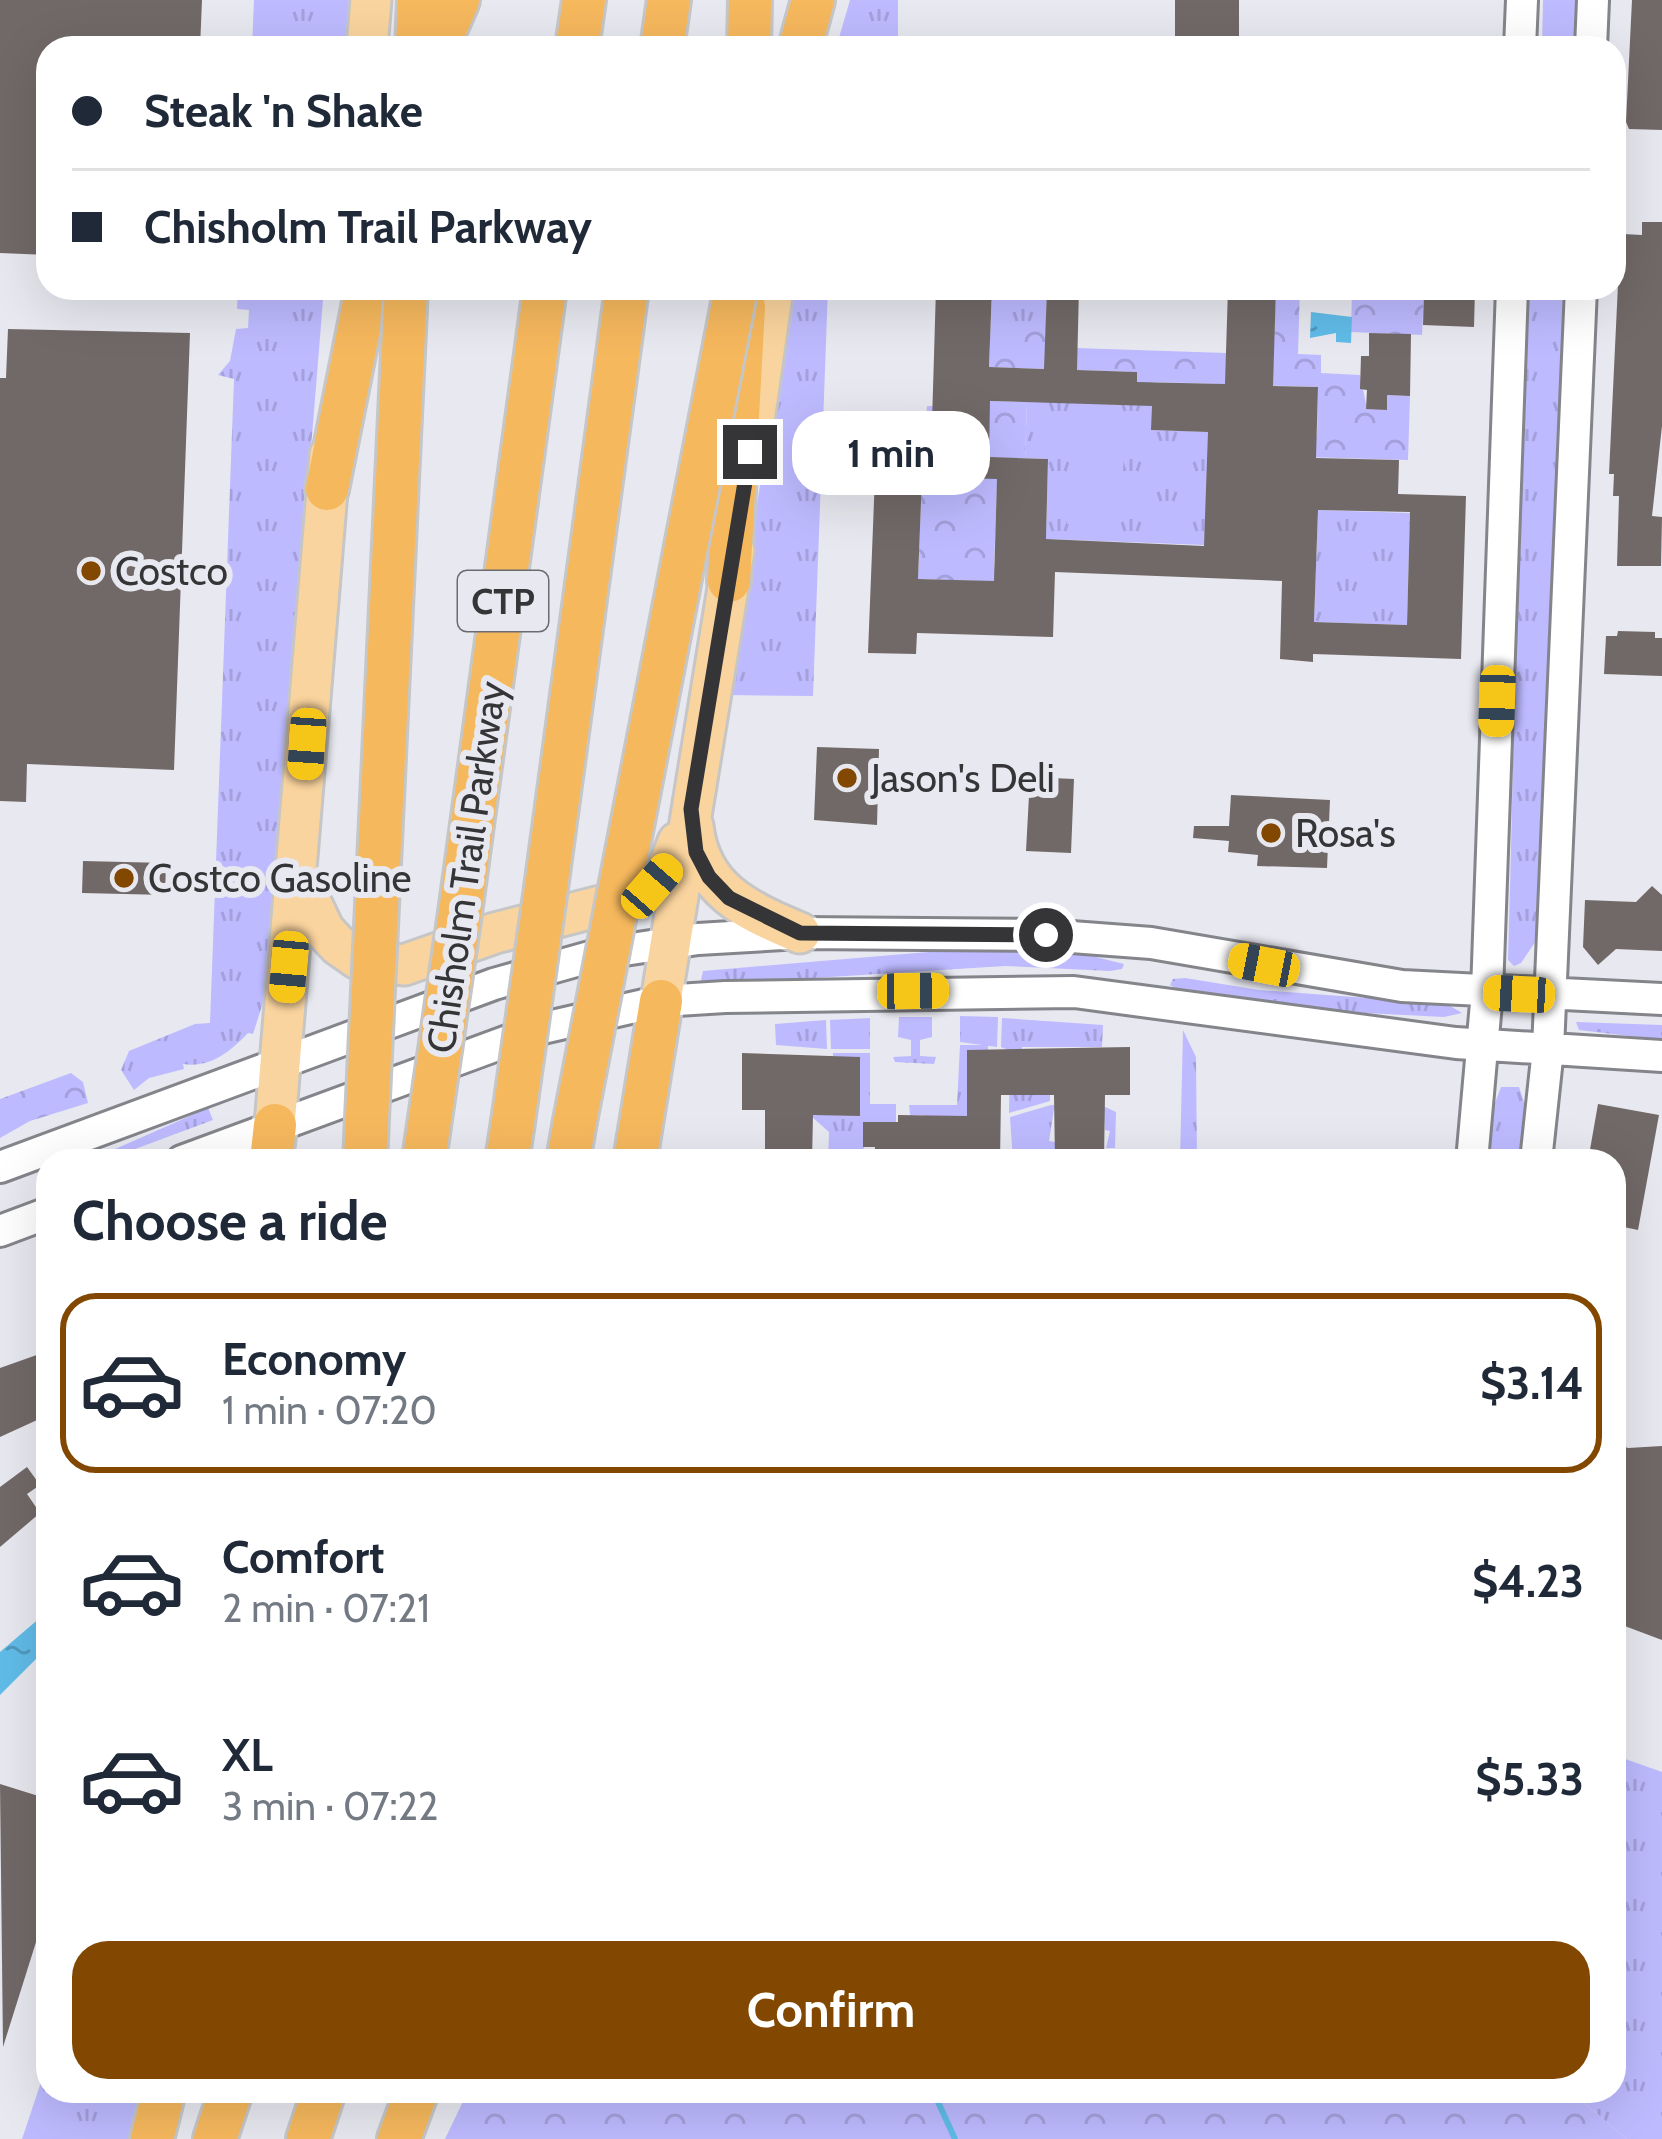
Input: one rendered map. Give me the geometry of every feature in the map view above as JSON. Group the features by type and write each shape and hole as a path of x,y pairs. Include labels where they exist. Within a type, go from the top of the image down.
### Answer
{"highway":[{"path":"417,36 418,0"},
{"path":"442,36 458,0"},
{"path":"579,36 584,0"},
{"path":"664,36 669,0"},
{"path":"749,0 749,36"},
{"path":"803,36 813,0"},
{"path":"327,489 365,300"},
{"path":"366,1149 405,300"},
{"name":"Chisholm Trail Parkway","path":"425,1149 543,300"},
{"name":"Chisholm Trail Parkway","path":"510,1142 625,300"},
{"path":"571,1141 738,300"},
{"path":"729,581 740,300"},
{"path":"637,1149 661,1001"},
{"path":"152,2139 161,2103"},
{"path":"215,2139 227,2103"},
{"path":"399,2139 412,2103"}],"main road":[{"path":"368,36 371,0"},
{"path":"824,36 833,0"},
{"path":"273,1143 344,300"},
{"path":"661,1001 771,300"},
{"path":"297,872 324,930 338,945 358,959 404,964 495,933 632,898 669,866 691,809"},
{"path":"691,809 696,852 709,877 729,898 800,933"}],"street":[{"path":"1520,36 1522,0"},
{"path":"1592,36 1593,0"},
{"path":"1473,1149 1486,992 1512,300"},
{"path":"1537,1149 1551,995 1580,300"},
{"path":"47,1149 280,1059 494,984 604,952 669,942 800,933 971,932 1150,943 1340,979 1486,992 1662,999"},
{"path":"1150,943 1150,998"},
{"path":"243,1149 273,1143 543,1028 661,1001 990,990 1150,998 1352,1032 1483,1046 1662,1056"},
{"path":"0,1167 36,1153"},
{"path":"0,1231 36,1218"}],"green space":[{"path":"254,0 349,0 346,36 252,36"},
{"path":"850,0 898,0 898,36 840,36"},
{"path":"1543,0 1575,0 1576,36 1542,36"},
{"path":"237,300 323,300 267,990 253,1034 248,1033 218,1058 183,1064 184,1069 149,1078 134,1090 121,1070 129,1051 195,1024 210,1023 234,379 218,375 230,361 236,329 248,328 249,310 237,309"},
{"path":"789,300 828,300 813,696 727,695"},
{"path":"992,300 1047,300 1045,347 990,346"},
{"path":"1276,300 1300,300 1298,354 1321,355 1321,373 1360,375 1367,409 1386,409 1387,395 1410,396 1408,460 1304,457 1317,434 1318,387 1154,382 1137,387 1137,372 989,367 991,322 1046,324 1046,347 1226,353 1273,365"},
{"path":"1352,300 1423,300 1422,335 1351,332"},
{"path":"1524,300 1568,300 1540,935 1521,963 1514,966 1508,960"},
{"path":"1153,395 1152,430 1305,435 1204,545 1046,539 1048,459 1025,458 1027,402"},
{"path":"988,401 1027,402 1025,458 998,458 994,567 1045,583 918,579 922,477 988,478 926,422 927,406 987,408"},
{"path":"1071,416 1125,418 1121,526 1067,524"},
{"path":"1318,510 1410,513 1407,625 1314,622"},
{"path":"964,949 1084,954 1124,964 1110,971 1005,966 700,985 703,971"},
{"path":"1173,979 1259,990 1447,1004 1462,1013 1444,1017 1365,1013 1183,992 1170,985"},
{"path":"960,1016 998,1017 997,1047 960,1042"},
{"path":"899,1017 932,1017 932,1037 920,1040 920,1056 936,1057 934,1064 895,1062 893,1057 911,1056 911,1040 898,1037"},
{"path":"870,1018 870,1049 831,1049 830,1020"},
{"path":"1002,1018 1103,1025 1102,1047 1022,1047 1022,1095 1050,1095 1050,1101 1009,1113 1010,1051 1001,1047"},
{"path":"826,1020 827,1049 776,1045 775,1024"},
{"path":"1576,1022 1662,1025 1662,1040 1579,1030"},
{"path":"1183,1030 1196,1057 1197,1149 1180,1149"},
{"path":"960,1045 988,1045 988,1050 967,1051 967,1149 938,1149 924,1115 913,1115 912,1131 909,1105 957,1105"},
{"path":"833,1053 870,1053 870,1104 896,1104 896,1122 863,1123 864,1149 828,1149 829,1132 812,1117 776,1110 860,1115 860,1058 833,1057"},
{"path":"71,1073 83,1082 88,1103 30,1121 0,1138 0,1099"},
{"path":"1501,1087 1519,1087 1525,1105 1522,1149 1487,1149 1490,1116"},
{"path":"1051,1105 1101,1105 1116,1112 1115,1148 1106,1148 1110,1131 1105,1130 1104,1109 1054,1109 1049,1141 1055,1142 1055,1149 1012,1149 1010,1117"},
{"path":"208,1108 213,1120 135,1149 115,1149"},
{"path":"1626,1759 1662,1772 1662,2139 1627,2139 1584,2103 1626,2103"},
{"path":"36,2097 36,2103 146,2103 137,2139 22,2139"},
{"path":"462,2103 1584,2103 1627,2139 445,2139"}],"water":[{"path":"1311,312 1352,317 1351,343 1336,342 1336,333 1310,338"},
{"path":"36,1621 36,1659 0,1695 0,1652"}],"building":[{"path":"0,0 202,0 200,36 36,36 36,254 0,253"},
{"path":"1175,0 1239,0 1239,36 1175,36"},
{"path":"1632,0 1662,0 1662,130 1629,129 1626,122"},
{"path":"1642,222 1662,222 1662,426 1652,516 1662,517 1661,566 1617,566 1619,496 1613,496 1614,474 1609,474 1617,300 1626,300 1626,234 1642,235"},
{"path":"936,300 992,300 989,367 1044,369 1047,300 1079,300 1077,370 1137,372 1137,382 1225,384 1228,300 1276,300 1273,386 1318,387 1316,458 1399,460 1398,494 1466,496 1461,659 1313,654 1313,662 1280,659 1282,581 1055,572 1053,637 917,633 916,654 868,653 875,476 867,475 869,420 932,422","holes":["990,401 1152,406 1151,430 1208,432 1204,546 1046,539 1048,459 989,457","922,477 997,479 994,581 918,579","1318,510 1410,512 1407,625 1314,622"]},
{"path":"1424,300 1475,300 1474,327 1423,325"},
{"name":"Costco","path":"8,329 190,333 174,770 27,764 26,802 0,801 0,378 6,378"},
{"path":"1369,333 1411,334 1410,396 1387,395 1387,410 1366,409 1367,390 1360,389 1361,356 1369,356"},
{"path":"1618,631 1655,632 1655,638 1662,638 1662,676 1604,674 1606,636 1617,636"},
{"name":"Jason's Deli","path":"817,747 879,749 877,825 814,820"},
{"path":"1030,777 1074,779 1071,853 1026,851"},
{"name":"Rosa's","path":"1231,795 1330,800 1327,868 1257,866 1258,855 1228,852 1229,841 1193,838 1194,826 1229,826"},
{"name":"Costco Gasoline","path":"83,861 166,863 165,895 82,893"},
{"path":"1652,886 1662,895 1662,951 1616,949 1598,965 1583,947 1585,900 1636,902"},
{"path":"1130,1047 1130,1095 1105,1095 1104,1149 1055,1149 1054,1095 1001,1095 1000,1149 863,1147 863,1122 898,1122 898,1115 967,1116 967,1050"},
{"path":"742,1053 860,1057 860,1116 813,1115 812,1149 765,1149 765,1110 742,1110"},
{"path":"1598,1104 1659,1115 1638,1230 1626,1228 1626,1149 1590,1149"},
{"path":"36,1355 36,1420 0,1437 0,1368"},
{"path":"1662,1446 1662,1640 1626,1626 1626,1447"},
{"path":"27,1467 36,1479 36,1488 27,1494 36,1516 0,1547 0,1487"},
{"path":"0,1784 36,1795 36,1942 3,2047"}],"waterway":[{"path":"938,2103 955,2139"}],"place":[{"name":"Costco","path":"91,571"},
{"name":"Jason's Deli","path":"847,778"},
{"name":"Rosa's","path":"1271,833"},
{"name":"Costco Gasoline","path":"124,878"}],"route":[{"path":"750,452 691,809 696,852 709,877 729,898 755,914 800,933 1046,935"}]}
